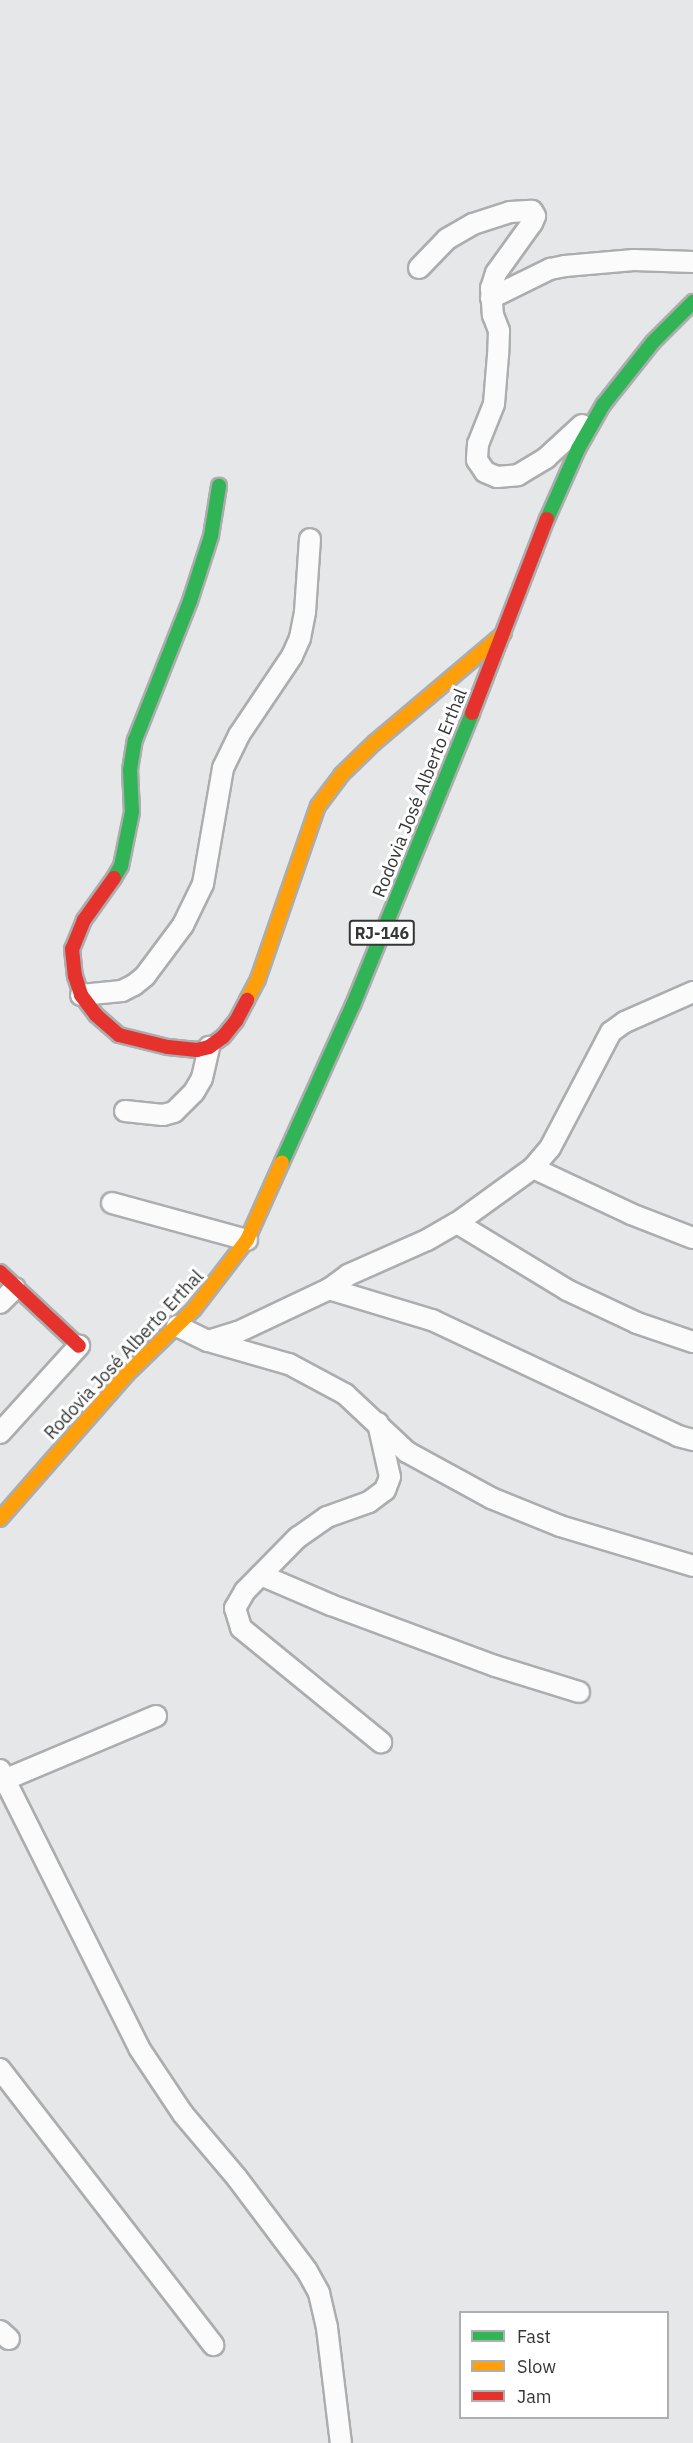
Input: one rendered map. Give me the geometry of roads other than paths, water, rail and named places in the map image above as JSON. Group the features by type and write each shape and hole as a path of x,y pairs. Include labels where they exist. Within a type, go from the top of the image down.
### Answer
{"main road":[{"name":"Rodovia José Alberto Erthal","path":"0,1520 127,1374 194,1309 247,1240 353,1005 504,633 546,520 578,449 603,405 653,342 693,302"},
{"path":"219,486 211,536 193,590 135,740 130,770 132,812 122,866 76,934 72,949 75,976 81,995 96,1016 119,1035 168,1047 197,1050 209,1047 236,1021 258,979 318,806 340,775 504,633"},
{"path":"0,1272 79,1346"}],"street":[{"path":"419,268 447,239 473,224 510,212 532,211 535,216 496,273 491,298 499,331 499,343 494,404 478,444 477,460 485,472 497,477 518,475 561,446 603,405"},
{"path":"491,298 550,269 565,266 634,260 693,262"},
{"path":"81,995 122,991 134,985 145,976 183,925 203,884 223,768 239,735 291,656 300,638 305,612 310,539"},
{"path":"208,1341 271,1318 329,1289 348,1275 427,1240 457,1223 533,1168 550,1148 569,1116 611,1032 625,1022 693,992"},
{"path":"125,1110 163,1115 174,1112 194,1092 202,1078 209,1047"},
{"path":"533,1168 631,1214 693,1238"},
{"path":"112,1203 247,1240"},
{"path":"457,1223 567,1290 637,1323 693,1341"},
{"path":"0,1303 15,1288"},
{"path":"329,1289 432,1320 678,1436 693,1440"},
{"path":"177,1326 208,1341 289,1364 345,1394 408,1452 491,1498 560,1526 693,1566"},
{"path":"0,1433 79,1346"},
{"path":"378,1423 390,1477 385,1490 369,1502 327,1517 298,1537 245,1591 235,1608 241,1628 381,1743"},
{"path":"261,1575 331,1605 452,1650 579,1692"},
{"path":"156,1716 2,1775 139,2048 183,2114 237,2178 307,2271 319,2293 327,2328 341,2443"},
{"path":"0,2069 213,2344"}]}
